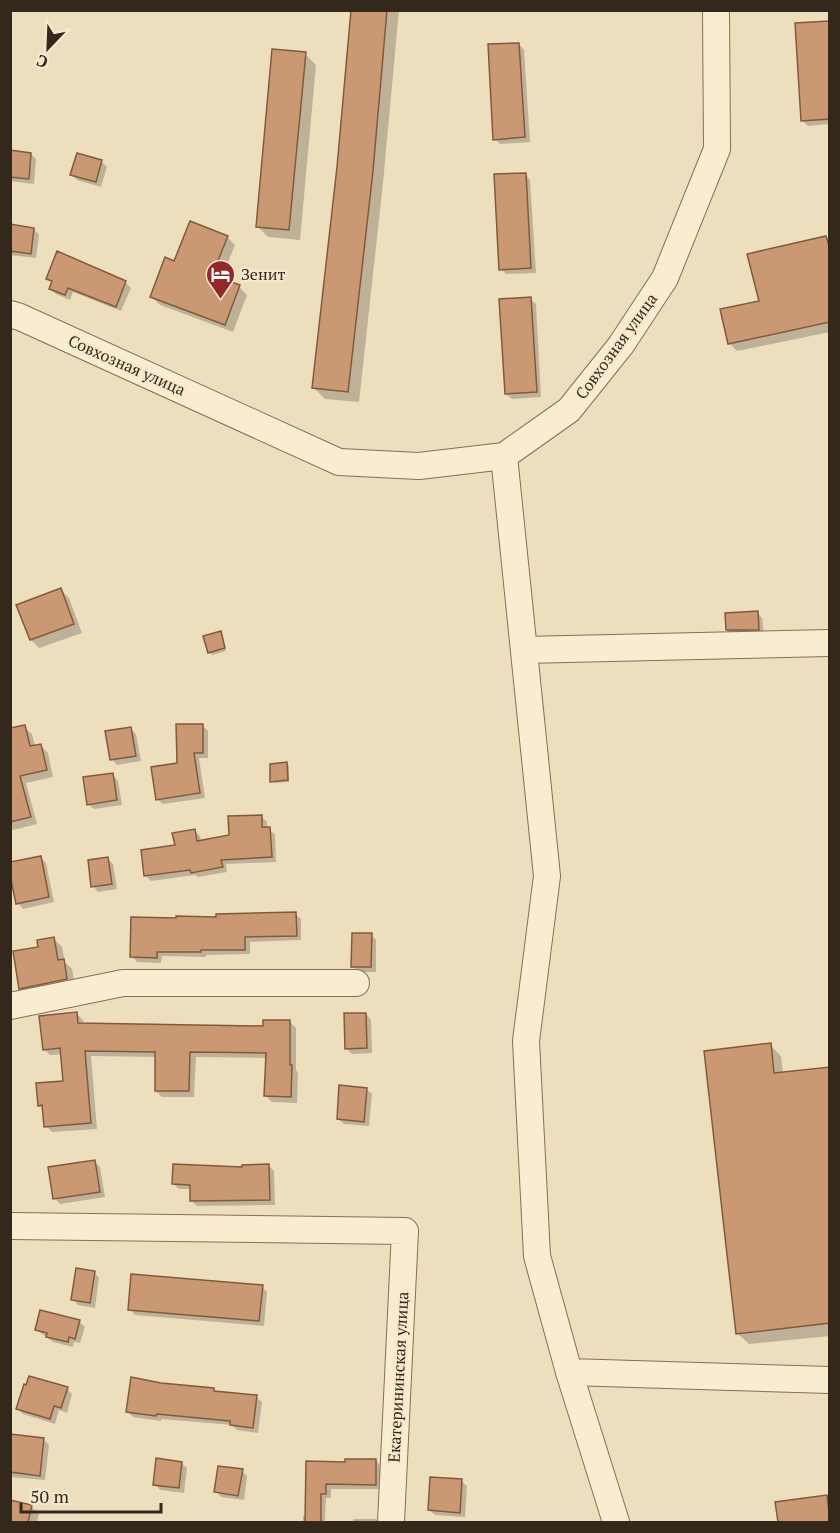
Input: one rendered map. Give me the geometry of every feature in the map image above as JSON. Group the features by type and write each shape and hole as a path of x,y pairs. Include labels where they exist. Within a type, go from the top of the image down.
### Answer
{"street":[{"name":"Совхозная улица","path":"10,314 339,462 419,466 504,456 569,410 621,345 665,278 717,149 716,10"},
{"path":"504,456 547,876 526,1041 537,1256 568,1372 616,1522"},
{"path":"524,650 830,643"},
{"path":"10,1006 123,983 356,983"},
{"name":"Екатерининская улица","path":"10,1226 405,1232 391,1522"},
{"path":"568,1372 830,1380"}],"building":[{"path":"351,10 387,10 373,171 348,392 312,388 337,167"},
{"path":"829,21 830,119 801,121 795,23"},
{"path":"519,43 525,137 493,140 488,44"},
{"path":"272,49 306,52 289,230 256,227"},
{"path":"10,150 31,153 29,179 10,177"},
{"path":"77,153 102,160 96,182 70,175"},
{"path":"526,173 531,268 499,270 494,174"},
{"path":"190,221 228,236 212,275 240,285 225,325 150,297 165,257 174,261"},
{"path":"10,224 34,228 31,254 10,251"},
{"path":"826,236 830,249 830,322 728,344 720,309 759,301 747,254"},
{"path":"57,251 126,281 116,307 68,288 65,295 49,289 52,281 46,279"},
{"path":"531,297 537,392 505,394 499,299"},
{"path":"61,588 74,624 30,640 16,605"},
{"path":"758,611 759,630 726,630 725,613"},
{"path":"221,631 225,648 208,653 203,636"},
{"path":"176,724 203,724 203,753 194,753 200,793 156,800 151,767 177,763"},
{"path":"25,725 30,746 41,744 47,770 20,776 31,817 10,822 10,728"},
{"path":"131,727 136,756 110,760 105,731"},
{"path":"287,762 288,780 270,782 270,764"},
{"path":"113,773 117,800 87,805 83,777"},
{"path":"262,815 262,827 270,827 272,857 221,860 223,867 191,873 190,870 144,876 141,850 175,845 172,833 195,829 197,841 229,835 228,816"},
{"path":"41,856 49,897 16,904 10,875 10,862"},
{"path":"108,857 112,884 91,887 88,860"},
{"path":"296,912 297,936 245,937 245,950 157,952 157,958 130,957 131,917 216,917 216,914"},
{"path":"352,933 372,933 371,967 351,967"},
{"path":"54,937 58,960 64,959 67,979 19,989 13,951 38,947 37,940"},
{"path":"77,1012 78,1023 263,1026 263,1020 290,1020 291,1097 264,1096 266,1053 190,1052 189,1091 155,1091 155,1052 85,1051 91,1123 44,1127 42,1105 38,1106 36,1083 63,1081 60,1048 43,1050 39,1016"},
{"path":"344,1013 366,1013 367,1048 345,1049"},
{"path":"771,1043 774,1073 830,1067 830,1323 736,1334 704,1051"},
{"path":"339,1085 367,1088 364,1122 337,1119"},
{"path":"95,1160 100,1192 53,1199 48,1167"},
{"path":"173,1164 242,1167 242,1165 269,1164 270,1200 190,1201 190,1185 172,1184"},
{"path":"76,1268 95,1271 90,1303 71,1300"},
{"path":"131,1274 263,1285 259,1321 128,1310"},
{"path":"40,1310 80,1320 75,1339 69,1337 68,1342 46,1337 47,1333 35,1330"},
{"path":"29,1376 68,1387 61,1408 54,1406 50,1419 16,1409"},
{"path":"131,1377 161,1383 214,1388 214,1391 257,1395 253,1428 230,1425 230,1421 126,1412"},
{"path":"10,1434 44,1438 40,1476 10,1472"},
{"path":"156,1458 182,1462 179,1488 153,1485"},
{"path":"345,1459 376,1459 376,1485 326,1484 326,1494 321,1494 321,1522 305,1522 306,1461 345,1462"},
{"path":"218,1466 243,1469 238,1496 214,1492"},
{"path":"430,1477 462,1479 460,1513 428,1510"},
{"path":"827,1495 830,1522 778,1522 775,1502"},
{"path":"10,1500 32,1505 28,1522 10,1522"}],"place":[{"name":"Зенит","path":"220,300"}]}
